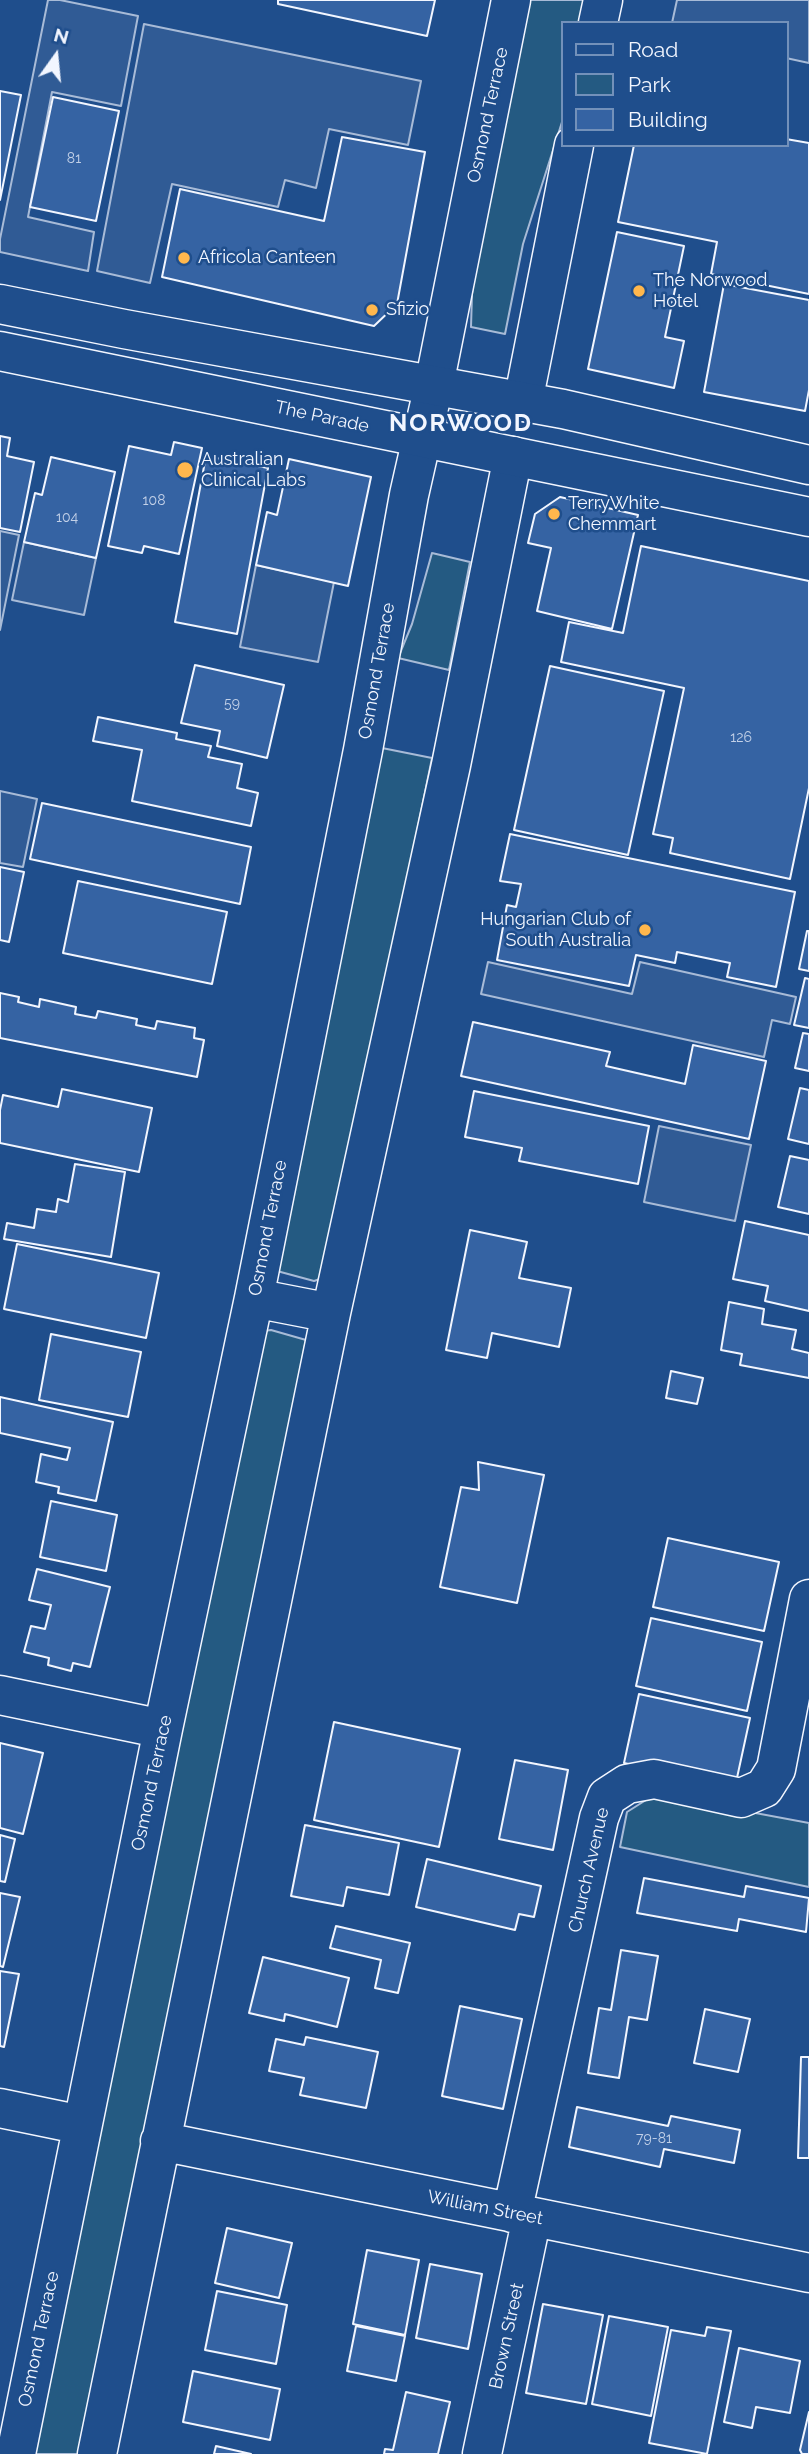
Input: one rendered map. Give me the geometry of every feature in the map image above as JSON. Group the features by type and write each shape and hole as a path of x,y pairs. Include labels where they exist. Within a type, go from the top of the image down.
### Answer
{"street":[{"name":"Osmond Terrace","path":"16,2454 163,1729 254,1298 363,751 422,438 512,0"},
{"path":"598,21 603,0"},
{"path":"97,2454 331,1313 451,765 574,147"},
{"path":"0,304 124,330 523,402 809,466"},
{"name":"The Parade","path":"0,351 809,517"},
{"path":"254,1298 331,1313"},
{"name":"Church Avenue","path":"522,2215 599,1818 607,1797 627,1784 654,1779 741,1798 764,1788 776,1769 809,1600"},
{"path":"0,1695 163,1729"},
{"path":"0,2108 82,2125"},
{"name":"William Street","path":"160,2141 809,2273"},
{"name":"Brown Street","path":"482,2454 522,2215"}],"green space":[{"path":"529,0 587,0 583,21 560,21 560,128 523,244 505,334 471,327 474,272"},
{"path":"432,553 470,562 449,670 398,658 412,624"},
{"path":"377,747 432,758 342,1199 320,1279 314,1281 277,1271"},
{"path":"271,1330 306,1340 86,2454 28,2454 264,1331"},
{"path":"659,1795 809,1823 809,1887 620,1847 627,1812"}],"shaded area":[{"path":"48,0 60,0 138,16 121,106 52,92 28,217 94,232 88,271 0,252 0,239"},
{"path":"677,0 809,0 809,63 788,58 788,21 672,21"},
{"path":"144,24 421,81 408,145 329,129 316,188 285,180 278,207 172,184 150,283 97,271"},
{"path":"0,531 19,535 0,630"},
{"path":"24,542 96,558 84,615 12,600"},
{"path":"256,565 334,582 318,662 240,647"},
{"path":"0,791 37,799 23,867 0,863"},
{"path":"488,962 632,994 640,962 796,997 790,1024 772,1020 764,1057 481,994"},
{"path":"659,1126 751,1145 735,1221 644,1202"}],"building":[{"path":"278,0 435,0 427,36 278,4"},
{"path":"0,91 21,95 0,200"},
{"path":"53,97 119,111 96,221 30,207"},
{"path":"342,137 425,152 397,304 374,326 162,277 180,189 324,221"},
{"path":"788,139 809,143 809,294 711,274 717,242 618,222 634,147 788,147"},
{"name":"The Norwood Hotel","path":"617,232 684,246 665,337 684,341 674,388 588,369"},
{"path":"724,284 809,300 809,390 805,411 704,392"},
{"path":"0,436 10,438 7,456 34,462 20,532 0,528"},
{"path":"174,442 202,448 179,554 144,546 142,553 108,546 129,446 171,455"},
{"path":"206,456 268,468 237,634 175,622"},
{"path":"51,457 115,472 96,558 24,542 35,493 42,495"},
{"path":"289,459 371,477 348,586 256,565 267,512 277,515"},
{"path":"560,497 638,515 612,629 537,611 551,548 528,543 535,514"},
{"path":"641,546 809,581 809,788 790,879 670,853 673,838 653,834 684,688 561,662 569,622 623,633"},
{"path":"195,665 284,685 267,758 217,746 220,731 181,723"},
{"path":"550,666 664,691 628,855 514,830"},
{"path":"98,717 177,733 176,739 211,746 208,757 242,764 237,788 258,793 251,826 132,801 142,750 93,741"},
{"path":"42,803 251,847 240,904 30,859"},
{"name":"Hungarian Club of South Australia","path":"510,834 795,892 776,987 727,977 730,963 677,952 675,963 636,955 629,986 497,960 507,905 516,907 521,884 500,881"},
{"path":"0,867 24,872 9,942 0,940"},
{"path":"78,881 227,912 212,984 63,953"},
{"path":"809,931 809,971 799,969"},
{"path":"805,978 809,979 809,1028 794,1025"},
{"path":"0,993 19,997 18,1002 39,1007 40,999 76,1007 75,1014 96,1018 98,1011 137,1019 136,1025 155,1029 157,1021 195,1028 194,1038 204,1040 197,1077 0,1038"},
{"path":"473,1022 610,1052 606,1066 685,1084 693,1045 766,1061 749,1139 461,1076"},
{"path":"803,1033 809,1034 809,1071 795,1068"},
{"path":"800,1088 809,1090 809,1144 788,1139"},
{"path":"62,1089 152,1108 139,1172 0,1143 3,1095 58,1107"},
{"path":"474,1091 649,1126 638,1184 519,1161 522,1148 465,1137"},
{"path":"790,1156 809,1160 809,1214 778,1207"},
{"path":"75,1164 125,1172 111,1257 4,1239 7,1223 34,1228 37,1209 56,1212 58,1199 68,1202"},
{"path":"745,1221 809,1235 809,1311 765,1301 768,1286 733,1279"},
{"path":"470,1230 527,1242 519,1278 571,1288 559,1347 492,1333 487,1358 446,1350"},
{"path":"17,1244 159,1273 146,1338 4,1309"},
{"path":"729,1302 764,1309 762,1324 796,1330 792,1349 809,1353 809,1378 740,1365 742,1354 721,1350"},
{"path":"51,1334 141,1352 128,1417 39,1400"},
{"path":"671,1371 703,1378 697,1404 666,1398"},
{"path":"0,1397 113,1422 96,1501 58,1493 59,1487 36,1482 41,1454 67,1460 70,1448 0,1433"},
{"path":"478,1462 544,1475 517,1603 440,1587 461,1487 479,1490"},
{"path":"51,1501 117,1515 106,1571 40,1557"},
{"path":"668,1538 779,1562 764,1631 653,1607"},
{"path":"37,1569 110,1587 90,1667 73,1663 71,1671 48,1665 49,1658 24,1652 31,1626 45,1629 51,1605 29,1600"},
{"path":"651,1618 762,1642 747,1711 636,1686"},
{"path":"639,1694 750,1718 735,1787 624,1763"},
{"path":"334,1722 460,1749 439,1847 314,1820"},
{"path":"0,1743 43,1753 23,1834 0,1828"},
{"path":"515,1760 568,1770 553,1850 499,1839"},
{"path":"305,1825 399,1843 389,1895 347,1887 343,1906 291,1896"},
{"path":"0,1835 15,1839 5,1882 0,1881"},
{"path":"427,1859 541,1886 534,1917 519,1914 515,1930 416,1907"},
{"path":"644,1878 744,1897 746,1886 809,1898 806,1932 739,1919 737,1931 637,1913"},
{"path":"0,1893 20,1897 3,1967 0,1966"},
{"path":"336,1926 410,1943 398,1993 375,1988 381,1960 330,1948"},
{"path":"621,1950 658,1956 647,2020 629,2017 619,2078 588,2073 599,2008 611,2010"},
{"path":"263,1957 349,1978 337,2027 285,2014 284,2021 249,2013"},
{"path":"0,1971 19,1974 4,2047 0,2046"},
{"path":"460,2006 522,2019 503,2109 442,2096"},
{"path":"705,2009 750,2019 738,2072 694,2063"},
{"path":"306,2037 378,2052 366,2108 300,2095 304,2078 269,2071 276,2039 304,2045"},
{"path":"801,2057 809,2057 809,2158 798,2158"},
{"path":"577,2107 668,2126 671,2116 740,2130 734,2163 664,2149 660,2167 569,2147"},
{"path":"227,2228 292,2243 279,2298 215,2283"},
{"path":"367,2250 419,2260 405,2335 353,2324"},
{"path":"430,2264 482,2274 468,2349 416,2338"},
{"path":"217,2291 287,2305 276,2364 205,2350"},
{"path":"543,2304 603,2315 586,2404 526,2393"},
{"path":"609,2316 668,2327 651,2416 592,2404"},
{"path":"356,2326 405,2336 396,2381 347,2371"},
{"path":"707,2327 731,2331 707,2454 649,2443 671,2330 705,2336"},
{"path":"739,2348 800,2361 790,2413 756,2407 752,2428 724,2422"},
{"path":"193,2371 280,2389 270,2440 183,2422"},
{"path":"406,2392 450,2402 438,2454 384,2454 385,2449 393,2450"},
{"path":"809,2412 809,2454 802,2454 800,2450"},
{"path":"216,2446 251,2454 214,2454"}],"place":[{"name":"Africola Canteen","path":"184,258"},
{"name":"The Norwood Hotel","path":"639,291"},
{"name":"Sfizio","path":"372,310"},
{"name":"Australian Clinical Labs","path":"185,470"},
{"name":"TerryWhite Chemmart","path":"554,514"},
{"name":"Hungarian Club of South Australia","path":"645,930"}],"district":[{"name":"NORWOOD","path":"461,424"}]}
